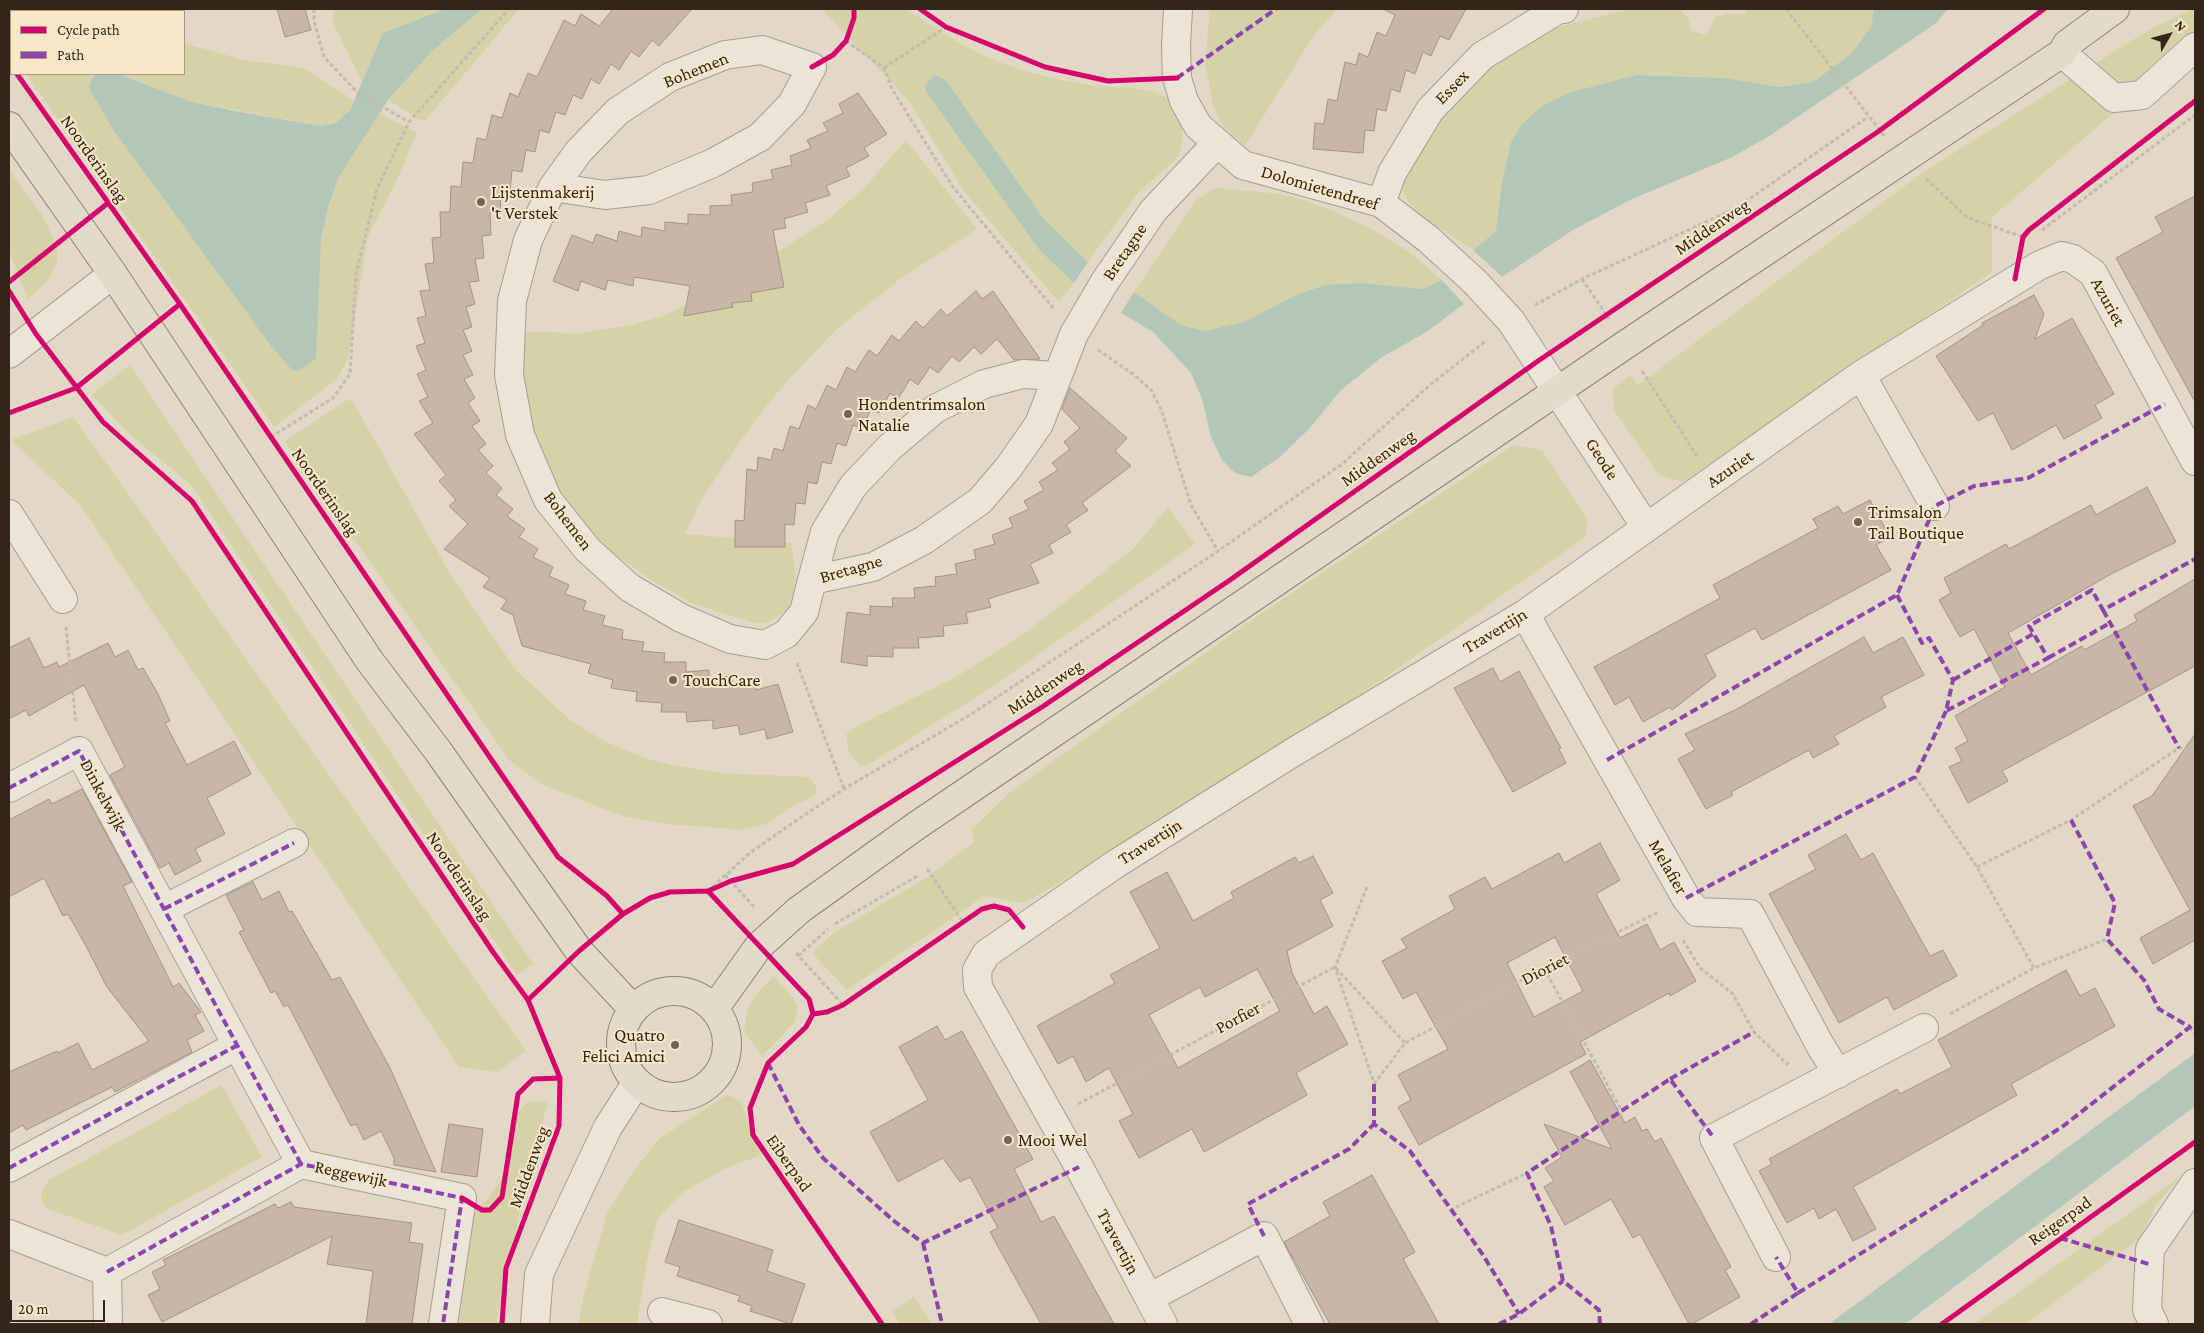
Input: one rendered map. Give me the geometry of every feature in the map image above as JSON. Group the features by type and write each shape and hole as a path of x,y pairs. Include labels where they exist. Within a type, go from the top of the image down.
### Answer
{"main road":[{"path":"2065,49 2115,9"},
{"path":"714,1009 759,946 799,910 916,826 2065,49 2130,9"},
{"path":"9,126 113,274 369,660 438,751 579,951 633,1009"},
{"path":"674,991 688,993 702,999 714,1009 723,1024 727,1042 724,1059 716,1075 703,1088 687,1095 669,1097 652,1092 637,1082 626,1066 620,1046 624,1026 633,1009 645,999 658,993 674,991"}],"street":[{"name":"Dolomietendreef","path":"1178,9 1177,78 1184,101 1198,126 1216,144 1243,165 1381,203 1428,239 1475,282 1511,321 1558,391"},
{"name":"Essex","path":"1381,203 1392,173 1430,110 1482,56 1557,10 1564,9"},
{"path":"2065,49 2114,98 2142,95 2195,47"},
{"name":"Bohemen","path":"812,67 762,50 726,55 670,77 618,112 579,151 553,187 528,240 512,301 509,375 520,435 548,500 587,549 630,588 682,618 730,639 765,645 786,634 804,612 812,580"},
{"path":"553,187 605,195 650,190 713,163 760,137 792,104 812,67"},
{"name":"Bretagne","path":"1057,376 1023,374 984,384 935,409 890,447 853,486 825,532 812,580 872,567 924,540 980,501 1009,467 1038,424 1074,334 1104,283 1153,211 1216,144"},
{"name":"Azuriet","path":"1646,527 1713,482 1861,375 2015,279 2040,265 2062,256 2073,258 2093,273 2195,461"},
{"path":"9,354 113,274"},
{"path":"1861,375 1935,506"},
{"name":"Geode","path":"1558,391 1646,527"},
{"path":"9,514 63,599"},
{"name":"Travertijn","path":"1163,1324 978,987 977,970 986,954 1114,865 1292,753 1525,614 1646,527"},
{"name":"Melafier","path":"1525,614 1691,905 1750,914 1838,1074"},
{"name":"Dinkelwijk","path":"9,788 79,750 236,1046 302,1164"},
{"path":"164,909 294,843"},
{"path":"1776,1256 1714,1138 1924,1028"},
{"path":"9,1168 236,1046"},
{"path":"535,1324 539,1274 608,1127 637,1082"},
{"name":"Reggewijk","path":"108,1272 302,1164 462,1198 444,1324"},
{"path":"2154,1324 2147,1310 2150,1248 2195,1183"},
{"path":"9,1234 108,1272 108,1324"},
{"path":"1148,1298 1264,1236 1309,1324"},
{"path":"662,1312 708,1324"}],"path":[{"path":"314,9 314,21 324,57 357,92 409,122"},
{"path":"271,437 333,398 350,374 356,274 377,189 409,122 509,9"},
{"path":"1786,9 1879,131 1932,186 1968,218 2022,237 2033,238 2195,115"},
{"path":"940,22 946,27 955,30"},
{"path":"884,68 946,27"},
{"path":"812,67 833,55 846,41 849,33"},
{"path":"846,41 884,68 892,89 953,187 1074,334 1133,374 1151,390 1162,409 1191,505 1218,551"},
{"path":"708,891 751,852 844,788 973,713 1218,551 1342,464 1430,385 1524,311 1582,279 1736,208 1868,117"},
{"path":"1870,136 1886,125"},
{"path":"2015,279 2022,237 2029,230"},
{"path":"2033,238 2033,250 2040,265"},
{"path":"1582,279 1713,482"},
{"path":"1599,320 1615,309"},
{"path":"63,599 79,750"},
{"path":"786,634 844,788"},
{"path":"1977,867 2071,820 2179,748 2195,751"},
{"path":"1915,777 1977,867 2034,968"},
{"path":"927,869 962,922"},
{"path":"798,956 831,927 918,875"},
{"path":"698,891 708,891 740,879"},
{"path":"1334,966 1406,1043 1374,1084 1334,966 1368,887"},
{"path":"708,891 714,898"},
{"path":"1691,905 1674,924 1700,968 1732,993 1754,1032 1786,1064 1820,1044"},
{"path":"955,928 969,918"},
{"path":"1924,1028 2034,968 2107,938"},
{"path":"1544,968 1621,1110"},
{"path":"835,1008 851,999"},
{"path":"2190,1027 2195,1034"},
{"path":"1450,1210 1527,1173"}],"shaded area":[{"path":"9,9 108,10 10,10 10,52"},
{"path":"335,9 445,9 383,33 362,82 332,20"},
{"path":"445,9 482,9 432,51 388,100 339,177 329,204 321,238 316,359 298,371 292,370 271,346 114,131 89,88 95,75 121,75 192,102 321,126 336,123 350,110 383,33"},
{"path":"482,9 519,9 424,122 388,100 432,51"},
{"path":"822,9 906,9 959,43 994,60 1025,71 1095,86 1135,88 1158,93 1169,99 1184,117 1181,150 1176,159 1139,192 1088,262 1044,219 945,79 925,85 926,92 1040,251 1074,283 1059,302 963,190 909,101"},
{"path":"1210,9 1337,9 1312,38 1245,146 1222,124 1214,108 1205,64"},
{"path":"1630,9 1680,9 1689,19 1691,31 1706,35 1715,18 1726,14 1744,14 1747,9 1874,10 1871,27 1852,53 1813,82 1780,87 1725,78 1637,75 1571,92 1511,142 1502,182 1496,231 1473,250 1419,215 1404,196 1402,182 1441,116 1491,62 1550,29"},
{"path":"1874,9 1948,9 1936,23 1768,137 1730,158 1632,199 1573,230 1502,277 1473,250 1496,231 1502,182 1511,142 1522,124 1542,106 1571,92 1637,75 1725,78 1780,87 1813,82 1852,53 1871,27"},
{"path":"2195,9 2195,43 1992,217 1992,272 1683,482 1659,475 1614,410 1613,389 1630,375 1638,385 1922,173 2150,29"},
{"path":"185,43 244,60 304,68 353,100 350,110 337,123 321,126 192,102 121,75 185,75"},
{"path":"27,75 95,75 92,78 114,131 271,346 319,270 321,238 329,204 339,177 379,113 417,133 394,186 368,236 348,359 337,379 274,427"},
{"path":"934,75 945,79 1044,219 1088,262 1074,283 1040,251 926,92 925,85"},
{"path":"906,140 977,229 900,279 838,328 789,379 752,424 701,500 685,534 791,543 796,580 789,609 767,623 755,623 691,603 650,579 616,555 584,525 560,495 543,463 527,411 521,379 523,332 582,333 631,325 663,316 704,297 735,280 830,218 865,187"},
{"path":"9,170 42,215 57,246 57,261 50,278 28,299 9,250"},
{"path":"1215,188 1273,193 1301,199 1333,211 1372,229 1408,251 1442,280 1423,289 1362,283 1294,296 1244,322 1204,331 1181,325 1134,292 1196,200"},
{"path":"1442,280 1464,304 1425,333 1382,357 1340,391 1310,428 1280,457 1251,477 1235,473 1222,460 1211,437 1202,399 1191,373 1153,332 1121,313 1134,292 1181,325 1204,331 1244,322 1294,296 1325,285 1362,283 1423,289"},
{"path":"130,365 533,964 517,975 191,485 132,436 91,394"},
{"path":"349,399 353,402 452,577 516,670 569,719 602,740 639,756 671,765 720,773 809,777 816,787 816,795 789,808 766,824 742,830 668,824 623,816 545,786 510,761 285,441"},
{"path":"73,417 526,1051 497,1072 459,1067 81,506 11,440"},
{"path":"1513,445 1542,450 1588,520 1585,537 1384,678 1224,784 1025,903 984,896 847,990 812,953 835,932 924,879 974,842 971,830 1010,792 1253,619"},
{"path":"1168,507 1195,544 989,689 866,766 859,765 849,752 846,735 853,728 956,677 1025,633 1133,549"},
{"path":"774,976 794,999 798,1009 794,1023 762,1056 744,1032 747,1011 754,997"},
{"path":"2195,1053 2195,1106 1905,1324 1829,1324"},
{"path":"222,1085 262,1157 122,1235 48,1209 43,1204 41,1193 49,1180"},
{"path":"728,1094 742,1103 745,1114 766,1153 724,1169 683,1192 658,1218 647,1261 637,1324 578,1324 584,1294 607,1213 635,1169 659,1139"},
{"path":"531,1100 548,1103 530,1164 496,1324 454,1324 472,1212 488,1200 500,1182 509,1157 511,1125 522,1108"},
{"path":"2181,1176 2156,1205 2140,1238 2025,1324 1974,1324"},
{"path":"914,1297 932,1324 900,1324 893,1311"}],"building":[{"path":"277,9 305,9 311,30 285,37"},
{"path":"613,9 692,9 659,46 652,40 639,57 631,51 619,70 611,64 599,84 591,79 582,99 573,95 565,115 556,112 549,133 540,130 535,152 526,150 522,172 512,170 510,192 501,191 500,214 490,213 491,235 482,236 484,258 475,259 479,281 469,282 475,304 466,307 472,327 463,330 472,351 463,355 473,375 464,379 475,398 468,403 480,421 472,426 486,444 478,450 493,466 486,473 502,488 496,495 513,509 507,516 525,529 519,537 538,549 533,557 553,567 549,576 569,585 565,594 586,601 583,610 605,616 602,625 623,630 622,639 644,642 642,651 665,653 664,662 686,662 686,672 709,670 709,679 731,676 733,685 755,681 756,690 778,684 793,732 767,739 765,729 740,735 738,725 713,729 713,720 687,722 686,712 661,712 662,703 636,701 637,692 611,688 613,680 588,673 591,664 522,646 513,615 501,609 507,600 483,587 490,578 444,549 468,524 449,506 456,500 439,481 446,475 414,434 433,423 419,401 428,397 417,374 426,370 416,346 425,343 417,318 426,316 420,291 430,290 425,264 434,263 432,238 441,237 440,212 450,212 451,186 461,187 463,162 473,163 477,138 486,140 492,115 502,118 510,93 518,97 528,73 537,77 564,20 575,26 581,14 599,26"},
{"path":"1383,9 1466,9 1449,40 1440,36 1431,56 1423,52 1415,74 1406,70 1400,92 1391,89 1386,111 1377,109 1374,131 1365,130 1363,153 1313,149 1315,123 1324,124 1328,99 1337,101 1345,62 1356,65 1359,53 1368,57 1377,32 1386,36 1395,15"},
{"path":"858,93 887,134 864,148 869,156 846,168 850,176 826,186 830,195 805,203 808,212 784,219 786,228 773,230 784,287 751,293 752,301 732,303 733,307 684,316 690,286 634,277 633,286 608,280 605,290 581,281 578,291 553,281 572,235 593,243 596,234 617,241 619,231 641,237 642,227 665,231 665,222 688,224 688,214 710,215 710,206 732,205 731,195 753,192 752,183 773,179 771,170 792,165 790,156 811,148 807,140 828,131 823,123 843,113 839,104"},
{"path":"2195,196 2195,402 2116,258 2163,232 2155,217"},
{"path":"976,291 982,299 993,291 1040,359 1014,360 997,339 981,354 974,347 959,362 952,356 938,373 930,367 918,385 910,379 898,399 890,393 879,413 871,409 862,429 853,425 846,446 837,443 831,464 822,462 817,484 808,482 805,504 796,503 794,525 785,524 785,547 735,547 735,520 744,521 747,469 757,471 758,457 771,460 774,448 783,451 790,426 799,429 808,405 816,409 827,385 836,390 847,367 855,372 869,350 877,356 892,335 899,341 916,321 923,328 941,309 947,316"},
{"path":"2034,295 2044,314 2035,339 2072,318 2114,394 2095,405 2102,418 2064,439 2056,425 2012,450 1993,413 1978,421 1936,356 1983,325 1982,323"},
{"path":"1070,388 1127,438 1115,451 1131,466 1082,503 1088,510 1066,525 1071,532 1049,545 1053,553 1030,564 1039,583 988,599 991,607 966,613 968,623 943,626 944,636 918,638 919,648 893,648 893,657 867,656 867,666 841,662 847,612 870,615 870,606 893,607 892,598 915,598 914,588 936,586 935,577 957,574 955,564 976,559 974,550 995,544 992,535 1013,527 1009,518 1029,509 1024,501 1044,490 1039,482 1058,470 1052,463 1070,449 1064,442 1080,428 1062,409"},
{"path":"2147,487 2176,542 2113,573 2008,633 2031,675 2082,646 2084,650 2137,621 2134,615 2195,579 2195,666 2002,771 2008,781 1968,803 1949,767 1962,761 1955,748 1968,741 1955,716 2005,687 1974,629 1960,637 1939,600 1951,593 1944,578 2006,544 2009,549 2091,505 2096,515"},
{"path":"1870,500 1890,537 1876,545 1891,570 1762,640 1755,628 1705,655 1716,676 1672,710 1670,707 1643,722 1629,697 1615,705 1594,667 1720,598 1713,585 1818,528 1813,519 1838,506 1843,514"},
{"path":"1864,637 1873,653 1903,637 1924,675 1881,697 1886,707 1834,736 1839,744 1813,758 1809,750 1731,792 1733,795 1706,809 1678,759 1695,750 1685,734 1735,710"},
{"path":"29,638 44,668 57,662 59,667 108,643 115,657 128,650 138,670 143,668 158,694 170,721 165,723 187,765 234,741 251,774 207,798 225,834 195,849 201,861 175,875 169,863 160,868 110,775 125,767 84,685 29,716 26,710 9,719 9,648"},
{"path":"1493,668 1500,682 1519,671 1561,748 1559,749 1566,763 1513,792 1454,688"},
{"path":"2195,734 2195,940 2153,964 2140,938 2190,910 2133,806 2152,796"},
{"path":"82,789 132,882 123,886 173,987 179,983 201,1012 195,1015 204,1031 187,1040 192,1052 115,1092 112,1087 26,1130 23,1125 9,1133 9,1072 78,1043 92,1070 149,1041 107,987 68,914 63,916 44,878 9,897 9,820 49,799 52,804"},
{"path":"1846,834 1861,860 1873,853 1930,956 1943,950 1957,976 1894,1010 1887,997 1839,1023 1769,894 1816,869 1808,855"},
{"path":"1600,843 1620,880 1596,894 1620,938 1647,924 1660,950 1674,942 1696,981 1670,996 1669,993 1580,1042 1586,1054 1419,1145 1398,1107 1411,1100 1398,1075 1448,1049 1416,992 1403,999 1382,961 1407,948 1401,939 1455,909 1449,896 1485,877 1492,889 1559,853 1564,863","holes":["1555,937 1583,991 1534,1017 1507,963"]},
{"path":"1313,856 1333,893 1320,900 1333,926 1287,951 1292,973 1314,1014 1327,1006 1348,1044 1296,1073 1307,1095 1204,1152 1192,1129 1139,1158 1119,1121 1133,1114 1109,1068 1086,1082 1073,1056 1058,1064 1037,1026 1115,983 1110,975 1160,948 1130,892 1167,872 1193,921 1234,898 1231,892 1295,857 1299,863","holes":["1257,969 1280,1011 1178,1068 1149,1015 1200,987 1205,997"]},
{"path":"253,882 262,900 279,891 289,912 292,911 332,980 340,977 390,1068 436,1172 394,1165 394,1158 381,1131 364,1140 356,1124 351,1126 288,1005 284,1007 275,991 271,993 239,932 244,930 226,895"},
{"path":"2066,970 2080,996 2095,988 2115,1026 2011,1084 2017,1095 1853,1187 1876,1229 1853,1241 1836,1209 1819,1219 1814,1208 1787,1223 1759,1171 1772,1164 1769,1159 1897,1089 1900,1094 1952,1067 1938,1040"},
{"path":"937,1026 945,1040 962,1031 1033,1159 1014,1169 1041,1222 1054,1216 1114,1324 1041,1324 990,1232 998,1228 970,1177 960,1182 943,1158 898,1182 870,1132 928,1100 899,1047"},
{"path":"1590,1060 1625,1123 1635,1117 1642,1131 1647,1129 1655,1142 1661,1138 1731,1267 1725,1270 1740,1297 1692,1324 1689,1324 1640,1234 1633,1238 1611,1199 1565,1225 1544,1187 1554,1181 1545,1168 1562,1157 1544,1124 1612,1149 1570,1072"},
{"path":"449,1124 483,1129 477,1177 441,1172"},
{"path":"1372,1175 1415,1252 1403,1259 1439,1324 1330,1324 1284,1242 1330,1216 1323,1202"},
{"path":"291,1202 294,1207 412,1223 409,1242 423,1244 412,1324 366,1324 373,1271 327,1264 332,1236 162,1322 148,1295 160,1289 152,1272 166,1265 163,1260 275,1204 278,1208"},
{"path":"679,1220 773,1250 767,1271 805,1284 791,1324 750,1311 752,1306 738,1301 740,1296 677,1276 680,1267 665,1262"}],"marked path":[{"path":"1177,78 1276,9"},
{"path":"1607,760 1897,595 1935,506 1974,486 2028,478 2165,404"},
{"path":"1897,595 1922,643 1929,638 1953,680 1946,711 2048,658 2029,626 2092,590 2103,610 2195,559"},
{"path":"2103,610 2179,748"},
{"path":"2048,658 2110,623"},
{"path":"1953,680 2033,634"},
{"path":"1686,898 1915,777 1946,711"},
{"path":"9,788 79,751 301,1164"},
{"path":"2071,820 2115,903 2107,939 2144,980 2159,1009 2190,1027"},
{"path":"164,909 294,843"},
{"path":"1798,1293 2062,1127 2195,1023"},
{"path":"1670,1079 1754,1032"},
{"path":"9,1168 236,1046"},
{"path":"768,1063 799,1125 823,1158 894,1221 923,1243 1079,1167"},
{"path":"1600,1324 1599,1310 1563,1281 1551,1226 1527,1173 1670,1079 1714,1138"},
{"path":"1374,1084 1374,1124 1410,1151 1483,1255 1519,1314"},
{"path":"1264,1236 1248,1204 1349,1149 1374,1124"},
{"path":"107,1272 301,1164 462,1198 443,1324"},
{"path":"2060,1238 2149,1264"},
{"path":"923,1243 942,1324"},
{"path":"1751,1324 1798,1293 1776,1257"},
{"path":"1499,1324 1519,1314 1563,1281"}],"cycle path":[{"path":"812,67 833,55 846,41 854,18 854,9"},
{"path":"920,9 946,27 1045,67 1108,81 1177,78"},
{"name":"Middenweg","path":"708,891 731,881 793,864 1042,707 1230,580 1538,361 1879,131 2044,9"},
{"name":"Noorderinslag","path":"18,75 180,304 558,857 607,896 623,914"},
{"path":"2015,279 2023,237 2029,230 2195,101"},
{"name":"Noorderinslag","path":"9,282 108,203"},
{"name":"Noorderinslag","path":"9,291 36,334 103,422 192,501 493,952 528,1000"},
{"path":"9,413 76,388 180,304"},
{"name":"Eiberpad","path":"502,1324 506,1268 559,1126 560,1078 528,1000 579,951 623,914 650,898 670,892 708,891 809,999 813,1014 806,1027 768,1063 750,1108 753,1135 882,1324"},
{"path":"813,1014 827,1012 843,1005 982,909 994,906 1009,910 1023,927"},
{"name":"Middenweg","path":"462,1198 482,1210 490,1210 502,1197 518,1094 533,1079 560,1078"},
{"name":"Reigerpad","path":"1942,1324 2195,1142"}],"place":[{"name":"Lijstenmakerij 't Verstek","path":"481,202"},
{"name":"Hondentrimsalon Natalie","path":"848,414"},
{"name":"Trimsalon Tail Boutique","path":"1858,522"},
{"name":"TouchCare","path":"673,680"},
{"name":"Quatro Felici Amici","path":"675,1045"},
{"name":"Mooi Wel","path":"1008,1140"}]}
